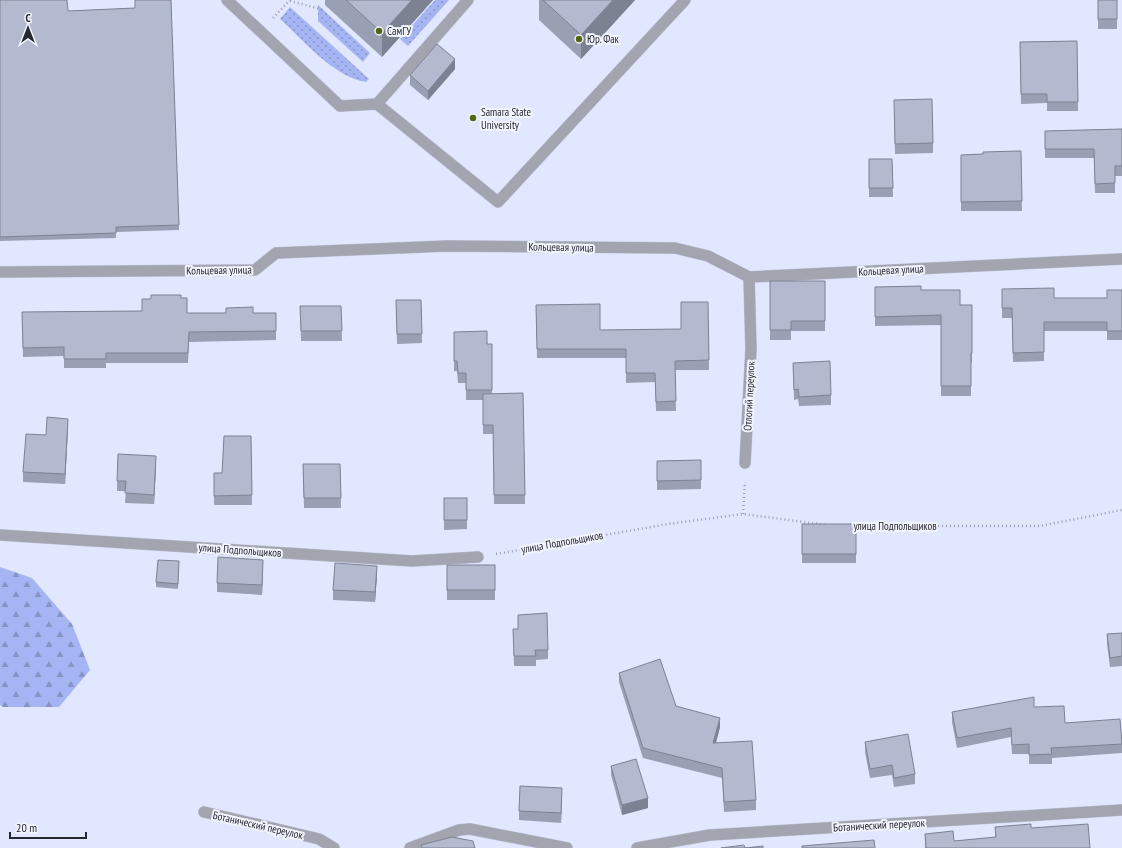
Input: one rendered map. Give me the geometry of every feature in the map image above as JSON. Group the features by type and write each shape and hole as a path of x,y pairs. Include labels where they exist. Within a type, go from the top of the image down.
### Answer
{"street":[{"path":"228,0 262,30 340,106 377,104 498,202 685,0"},
{"path":"377,104 468,0"},
{"name":"Кольцевая улица","path":"0,272 256,270 276,253 447,246 675,248 708,256 749,277 1122,259"},
{"name":"Отлогий переулок","path":"746,463 751,350 749,277"},
{"name":"улица Подпольщиков","path":"0,535 412,561 478,557"},
{"name":"Ботанический переулок","path":"637,848 710,835 1122,810"},
{"name":"Ботанический переулок","path":"204,812 319,839 334,848"},
{"path":"410,848 459,830 470,829 567,848"}],"path":[{"path":"262,30 290,0 324,10"},
{"path":"743,514 746,463"},
{"name":"улица Подпольщиков","path":"849,526 1040,526 1122,510"},
{"name":"улица Подпольщиков","path":"478,557 668,524 743,514 833,525"}],"green space":[{"path":"435,0 449,0 408,46 400,39"},
{"path":"318,5 370,53 363,62 318,21"},
{"path":"290,7 369,79 366,82 354,79 342,73 331,66 309,47 280,19"},
{"path":"0,567 32,578 72,624 90,670 59,707 3,707 0,705"}],"building":[{"path":"0,0 67,0 68,11 135,8 135,0 171,0 179,225 116,227 116,233 0,237"},
{"path":"346,0 412,0 382,33"},
{"path":"543,0 613,0 581,35"},
{"path":"1098,0 1117,0 1117,19 1098,19"},
{"path":"1077,41 1078,102 1047,102 1047,94 1021,94 1020,42"},
{"path":"437,44 455,59 428,91 410,75"},
{"path":"932,99 933,143 895,144 894,100"},
{"path":"1122,129 1122,166 1115,166 1115,183 1095,184 1094,149 1045,149 1045,131"},
{"path":"1021,151 1022,201 961,202 961,155 983,154 983,152"},
{"path":"869,159 892,159 893,188 869,188"},
{"path":"770,281 825,281 825,321 791,321 791,330 770,330"},
{"path":"921,286 921,290 960,290 960,305 972,305 971,386 941,386 941,315 875,317 875,287"},
{"path":"1054,288 1054,298 1107,298 1107,290 1122,290 1122,331 1107,331 1107,322 1044,322 1044,352 1013,353 1012,308 1002,308 1002,289"},
{"path":"151,295 181,295 181,298 187,298 187,313 226,313 226,308 253,307 253,313 276,313 276,331 189,332 188,353 106,353 106,359 64,359 64,347 23,348 22,312 142,311 142,299 151,299"},
{"path":"396,300 421,300 422,334 397,334"},
{"path":"681,302 708,302 709,360 675,361 676,401 656,402 655,373 626,373 626,349 537,349 536,305 600,304 600,330 681,329"},
{"path":"300,306 341,306 342,331 301,331"},
{"path":"487,331 487,344 492,344 492,390 466,390 466,373 458,373 457,361 454,361 454,332"},
{"path":"830,361 831,395 799,397 798,389 794,390 793,363"},
{"path":"523,393 525,495 494,495 493,425 483,425 483,394"},
{"path":"47,417 68,419 65,474 23,472 26,434 46,435"},
{"path":"224,436 251,436 252,495 214,496 214,473 222,473"},
{"path":"118,454 156,456 154,495 125,493 126,481 117,481"},
{"path":"701,460 701,480 657,481 657,461"},
{"path":"303,464 340,464 341,498 304,498"},
{"path":"444,498 467,498 467,520 444,520"},
{"path":"802,524 856,524 856,554 802,554"},
{"path":"218,557 263,560 262,585 217,583"},
{"path":"158,560 179,561 178,584 156,582"},
{"path":"335,563 377,566 375,592 333,590"},
{"path":"447,565 495,565 495,590 447,590"},
{"path":"547,613 548,650 535,650 536,656 514,656 513,629 518,629 518,615"},
{"path":"1122,633 1122,656 1110,658 1107,634"},
{"path":"660,659 676,706 720,718 713,743 752,741 756,800 724,802 722,768 643,748 619,673"},
{"path":"1034,697 1034,707 1064,706 1065,723 1120,719 1122,744 1051,748 1052,754 1029,755 1029,744 1012,745 1011,728 957,738 952,712"},
{"path":"908,734 915,774 894,778 892,765 870,769 865,742"},
{"path":"636,759 648,798 622,805 611,766"},
{"path":"520,786 562,788 561,813 519,811"},
{"path":"1031,824 1031,828 1088,824 1090,848 926,848 925,834 953,831 954,841 996,837 995,827"},
{"path":"452,837 473,841 475,848 422,848 421,845"},
{"path":"874,840 875,848 802,848 802,846"},
{"path":"744,845 745,848 721,848"},
{"path":"763,846 763,848 745,848"}],"place":[{"name":"СамГУ","path":"379,31"},
{"name":"Юр. Фак","path":"579,39"},
{"name":"Samara State University","path":"473,118"}]}
